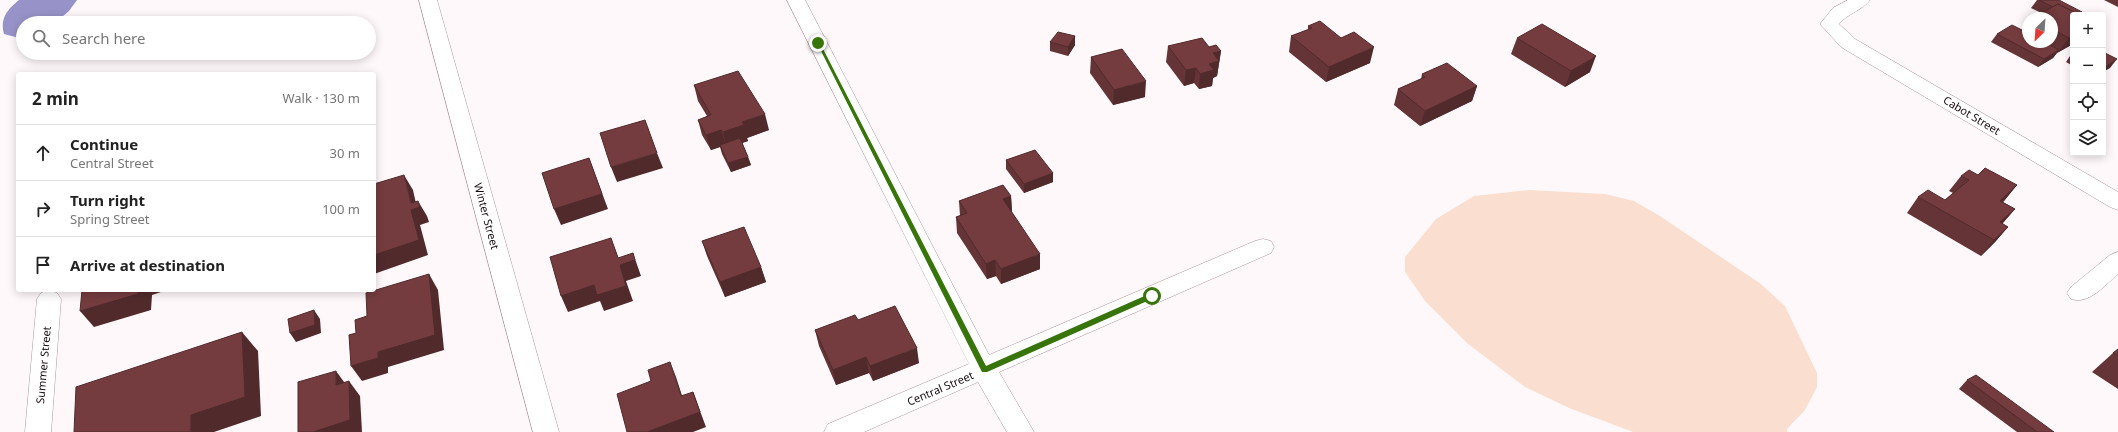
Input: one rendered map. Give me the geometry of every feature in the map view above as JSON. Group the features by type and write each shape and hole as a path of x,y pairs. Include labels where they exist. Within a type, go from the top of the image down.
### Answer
{"street":[{"name":"Winter Street","path":"428,0 546,432"},
{"path":"796,0 984,370 1021,432"},
{"name":"Cabot Street","path":"1861,0 1839,12 1829,24 1848,43 2118,202"},
{"name":"Central Street","path":"837,432 984,370 1263,248"},
{"path":"2079,293 2118,261"},
{"name":"Summer Street","path":"38,432 49,299"}],"shaded area":[{"path":"1529,190 1605,194 1634,201 1660,216 1761,284 1785,306 1817,373 1817,387 1805,410 1787,429 1787,432 1633,432 1569,408 1525,387 1468,344 1425,301 1405,272 1405,257 1436,219 1474,196"}],"building":[{"path":"2039,0 2059,0 2082,12 2074,12 2058,4 2053,7"},
{"path":"2058,4 2074,12 2070,12 2070,37 2058,32 2058,12 2043,12"},
{"path":"1320,21 1341,38 1354,32 1374,47 1329,67 1291,36 1312,28 1308,26"},
{"path":"1542,24 1596,56 1571,71 1517,38"},
{"path":"2012,25 2022,30 2022,47 1997,34"},
{"path":"1058,32 1075,36 1068,47 1050,42"},
{"path":"1202,38 1209,47 1216,45 1221,51 1213,53 1219,61 1209,64 1214,70 1200,74 1196,68 1186,70 1168,46"},
{"path":"2023,48 2056,48 2059,50 2044,59"},
{"path":"1122,49 1146,81 1114,90 1091,57"},
{"path":"2106,54 2117,59 2106,66"},
{"path":"1447,63 1477,86 1425,111 1398,89 1425,77 1422,74"},
{"path":"738,71 765,114 742,122 744,125 723,132 721,130 706,135 698,120 711,115 694,85"},
{"path":"645,120 657,153 611,167 600,133"},
{"path":"740,138 748,157 728,163 720,145"},
{"path":"1035,150 1053,173 1024,184 1006,160"},
{"path":"589,158 602,194 554,209 542,173"},
{"path":"1985,168 2017,185 2000,201 2015,209 2000,222 2008,227 1994,240 1918,197 1928,190 1945,200 1969,180 1961,176 1969,170 1978,175"},
{"path":"404,175 411,203 418,201 420,207 411,210 419,240 376,254 376,183"},
{"path":"1003,185 1011,196 1003,199 1040,254 1001,269 995,260 986,264 956,217 967,213 959,201"},
{"path":"744,227 761,267 720,282 702,241"},
{"path":"611,238 618,258 633,253 635,260 620,265 626,286 597,295 594,285 561,296 550,257"},
{"path":"429,274 435,335 378,352 378,358 351,366 349,335 356,333 355,320 367,316 366,293 376,292 376,290"},
{"path":"82,292 138,292 138,294 80,311"},
{"path":"895,306 917,348 870,366 866,357 833,370 815,330 855,315 858,320"},
{"path":"314,310 315,325 290,333 288,319"},
{"path":"242,332 245,397 191,415 191,432 74,432 76,387"},
{"path":"2118,349 2118,356 2113,353"},
{"path":"670,362 681,396 693,392 700,412 647,432 627,432 617,394 651,381 648,370"},
{"path":"336,371 336,385 349,381 350,420 313,432 298,432 298,382"},
{"path":"1976,375 2054,432 2037,432 1967,380"}],"waterway":[{"path":"32,16 51,0"}],"route":[{"path":"818,43 984,370 1152,296"}]}
